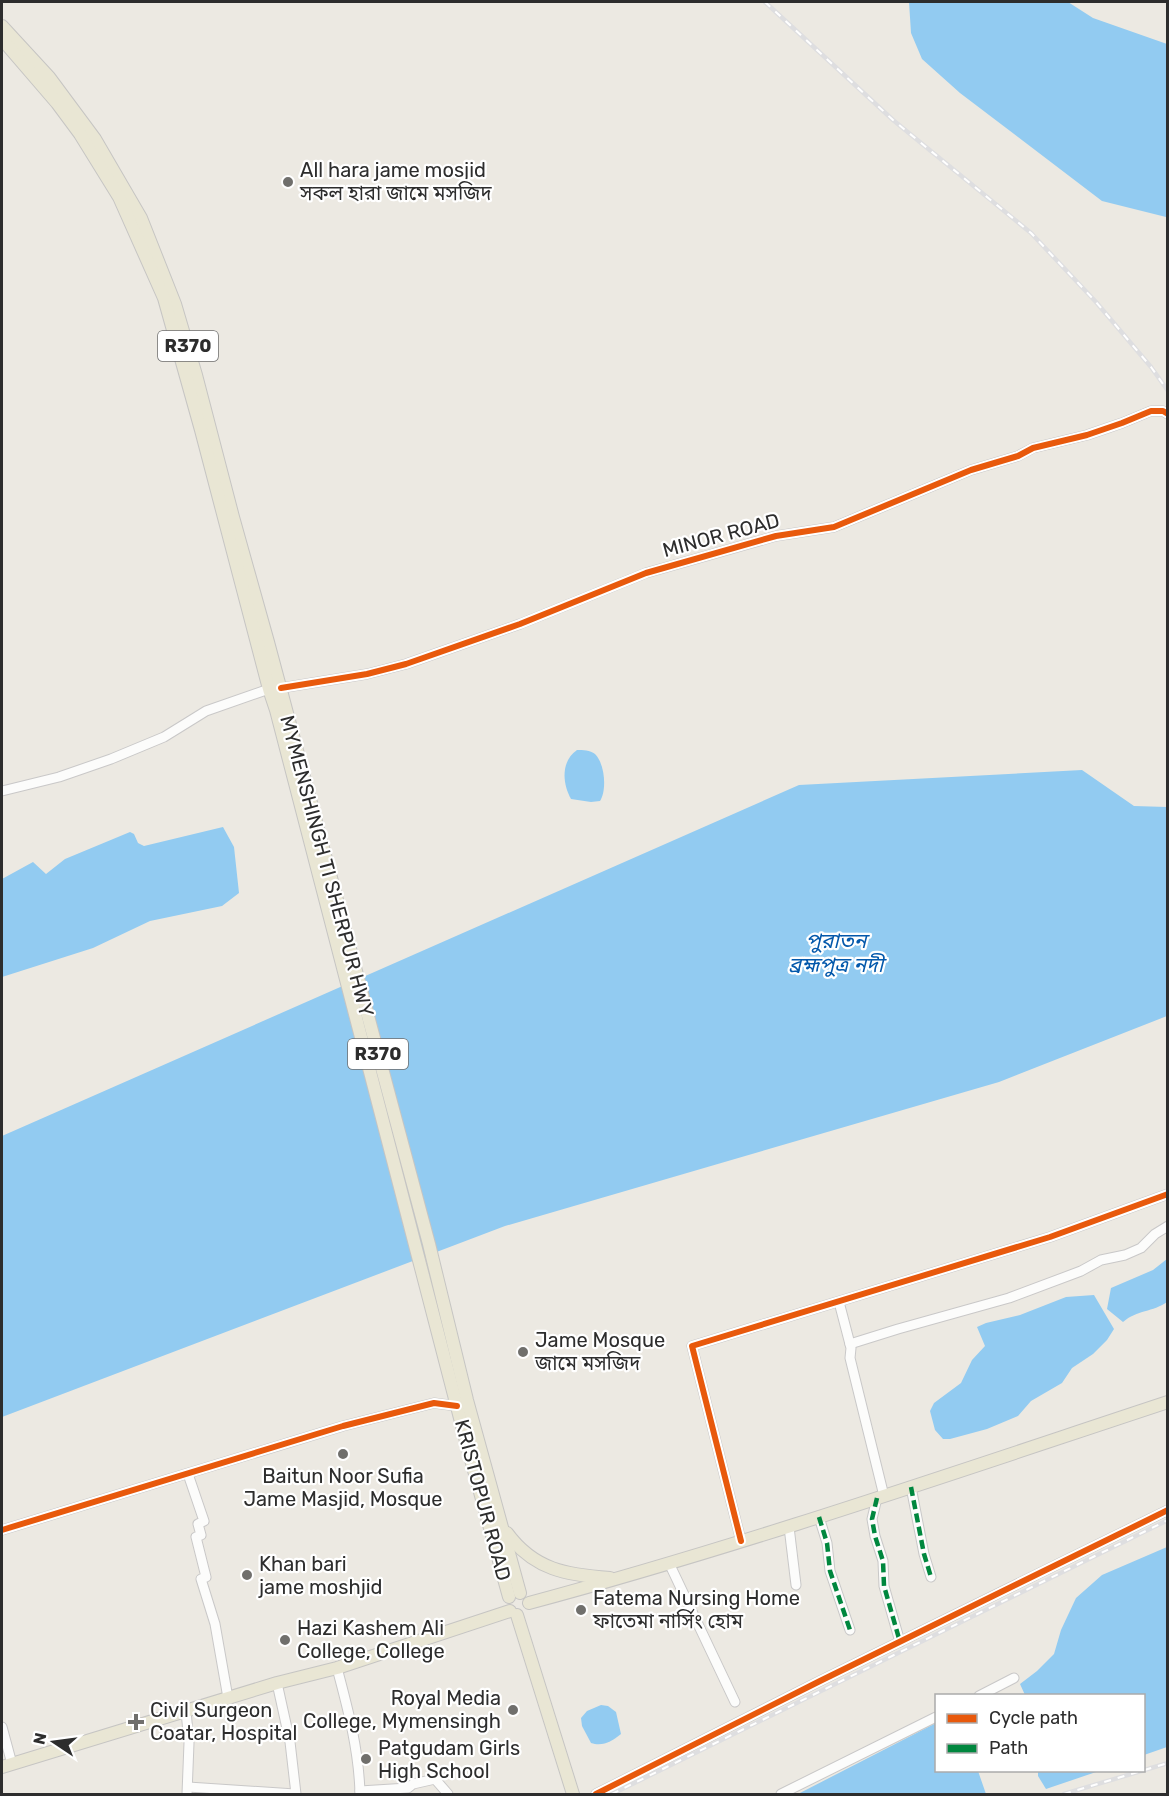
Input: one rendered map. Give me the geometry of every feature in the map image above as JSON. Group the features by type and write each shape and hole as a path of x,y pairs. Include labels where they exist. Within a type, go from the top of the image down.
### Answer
{"main road":[{"name":"MYMENSHINGH TI SHERPUR HWY","path":"2,26 70,102 101,148 141,218 165,277 196,375 275,689"},
{"name":"MYMENSHINGH TI SHERPUR HWY","path":"2,39 57,103 86,143 119,197 164,298 281,709 460,1403"},
{"path":"513,1604 524,1613 529,1603 789,1527 1167,1402"},
{"name":"KRISTOPUR ROAD","path":"460,1403 502,1525 513,1604"},
{"name":"KRISTOPUR ROAD","path":"460,1403 513,1604 573,1794"},
{"path":"502,1525 521,1550 549,1568 576,1575 620,1578"},
{"path":"7,1766 278,1683 337,1668 513,1604"},
{"path":"278,1683 295,1673 513,1604"}],"street":[{"name":"MINOR ROAD","path":"2,791 58,777 111,759 164,737 206,711 275,689 367,674 406,664 520,624 646,573 776,536 834,527 971,470 1018,456 1033,448 1087,435 1151,411 1163,411 1167,414"},
{"path":"741,1542 692,1346 1050,1237 1167,1194"},
{"path":"850,1344 1010,1298 1081,1271 1101,1260 1125,1255 1141,1248 1167,1226"},
{"path":"839,1302 850,1344 850,1358 880,1497 872,1519 873,1528 883,1561 884,1586 900,1642"},
{"path":"2,1530 354,1423 434,1403 460,1403"},
{"path":"188,1474 204,1521 198,1524 201,1535 196,1537 206,1577 201,1579 214,1624 228,1698"},
{"path":"911,1487 924,1554 931,1577"},
{"path":"596,1794 1167,1510"},
{"path":"819,1517 827,1544 830,1571 850,1630"},
{"path":"789,1527 796,1585"},
{"path":"669,1563 735,1702"},
{"path":"337,1668 350,1719 360,1793 408,1788 413,1784 435,1779 448,1794"},
{"path":"981,1694 1014,1678"},
{"path":"186,1712 189,1743 187,1791 295,1794 290,1742 278,1683"},
{"path":"781,1794 935,1717"},
{"path":"2,1727 7,1766"}],"water":[{"path":"909,2 1068,2 1093,18 1167,44 1167,216 1102,201 960,93 922,59 911,33"},
{"path":"577,750 586,750 595,754 601,764 604,790 600,801 571,799 568,793 565,779 566,766"},
{"name":"পুরাতন ব্রহ্মপুত্র নদী","path":"1082,770 1134,806 1167,807 1167,1016 999,1082 505,1226 2,1417 2,1136 799,785"},
{"path":"223,827 234,847 239,893 222,906 150,921 93,948 2,977 2,879 33,862 46,874 65,859 130,832 134,834 138,843 144,846"},
{"path":"1167,1259 1167,1302 1134,1315 1123,1322 1107,1309 1111,1288 1153,1270"},
{"path":"1094,1295 1114,1329 1093,1354 1072,1368 1062,1383 1031,1401 1018,1416 987,1429 943,1439 935,1430 930,1411 934,1403 961,1383 972,1360 985,1346 977,1327 1020,1315 1066,1297"},
{"path":"1167,1547 1167,1747 1145,1755 1145,1694 1025,1694 1020,1684 1054,1654 1061,1630 1076,1598 1102,1575"},
{"path":"601,1705 608,1706 616,1712 621,1734 607,1743 595,1744 591,1743 582,1726 581,1718 587,1711"},
{"path":"935,1724 935,1772 978,1772 986,1794 798,1794"},
{"path":"1038,1772 1096,1772 1046,1789"}],"railway":[{"path":"765,2 893,120 1031,233 1096,302 1151,367 1168,391"},
{"path":"612,1794 1168,1520"},
{"path":"1145,1770 1168,1763"},
{"path":"1064,1794 1138,1772"}],"marked path":[{"path":"911,1487 924,1554 931,1577"},
{"path":"877,1498 872,1519 883,1561 884,1586 900,1642"},
{"path":"819,1517 827,1543 830,1571 850,1630"}],"cycle path":[{"path":"281,688 367,674 406,664 520,624 646,573 776,536 834,527 971,470 1018,456 1033,448 1087,435 1151,411 1163,411 1168,414"},
{"path":"741,1541 692,1346 1050,1237 1168,1194"},
{"path":"2,1530 343,1426 434,1403 457,1406"},
{"path":"596,1794 1168,1510"}],"place":[{"name":"All hara jame mosjid সকল হারা জামে মসজিদ","path":"288,182"},
{"name":"Jame Mosque জামে মসজিদ","path":"523,1352"},
{"name":"Baitun Noor Sufia Jame Masjid, Mosque","path":"343,1454"},
{"name":"Khan bari jame moshjid","path":"247,1575"},
{"name":"Fatema Nursing Home ফাতেমা নার্সিং হোম","path":"581,1610"},
{"name":"Hazi Kashem Ali College, College","path":"285,1640"},
{"name":"Royal Media College, Mymensingh","path":"513,1710"},
{"name":"Civil Surgeon Coatar, Hospital","path":"136,1722"},
{"name":"Patgudam Girls High School","path":"366,1759"}]}
